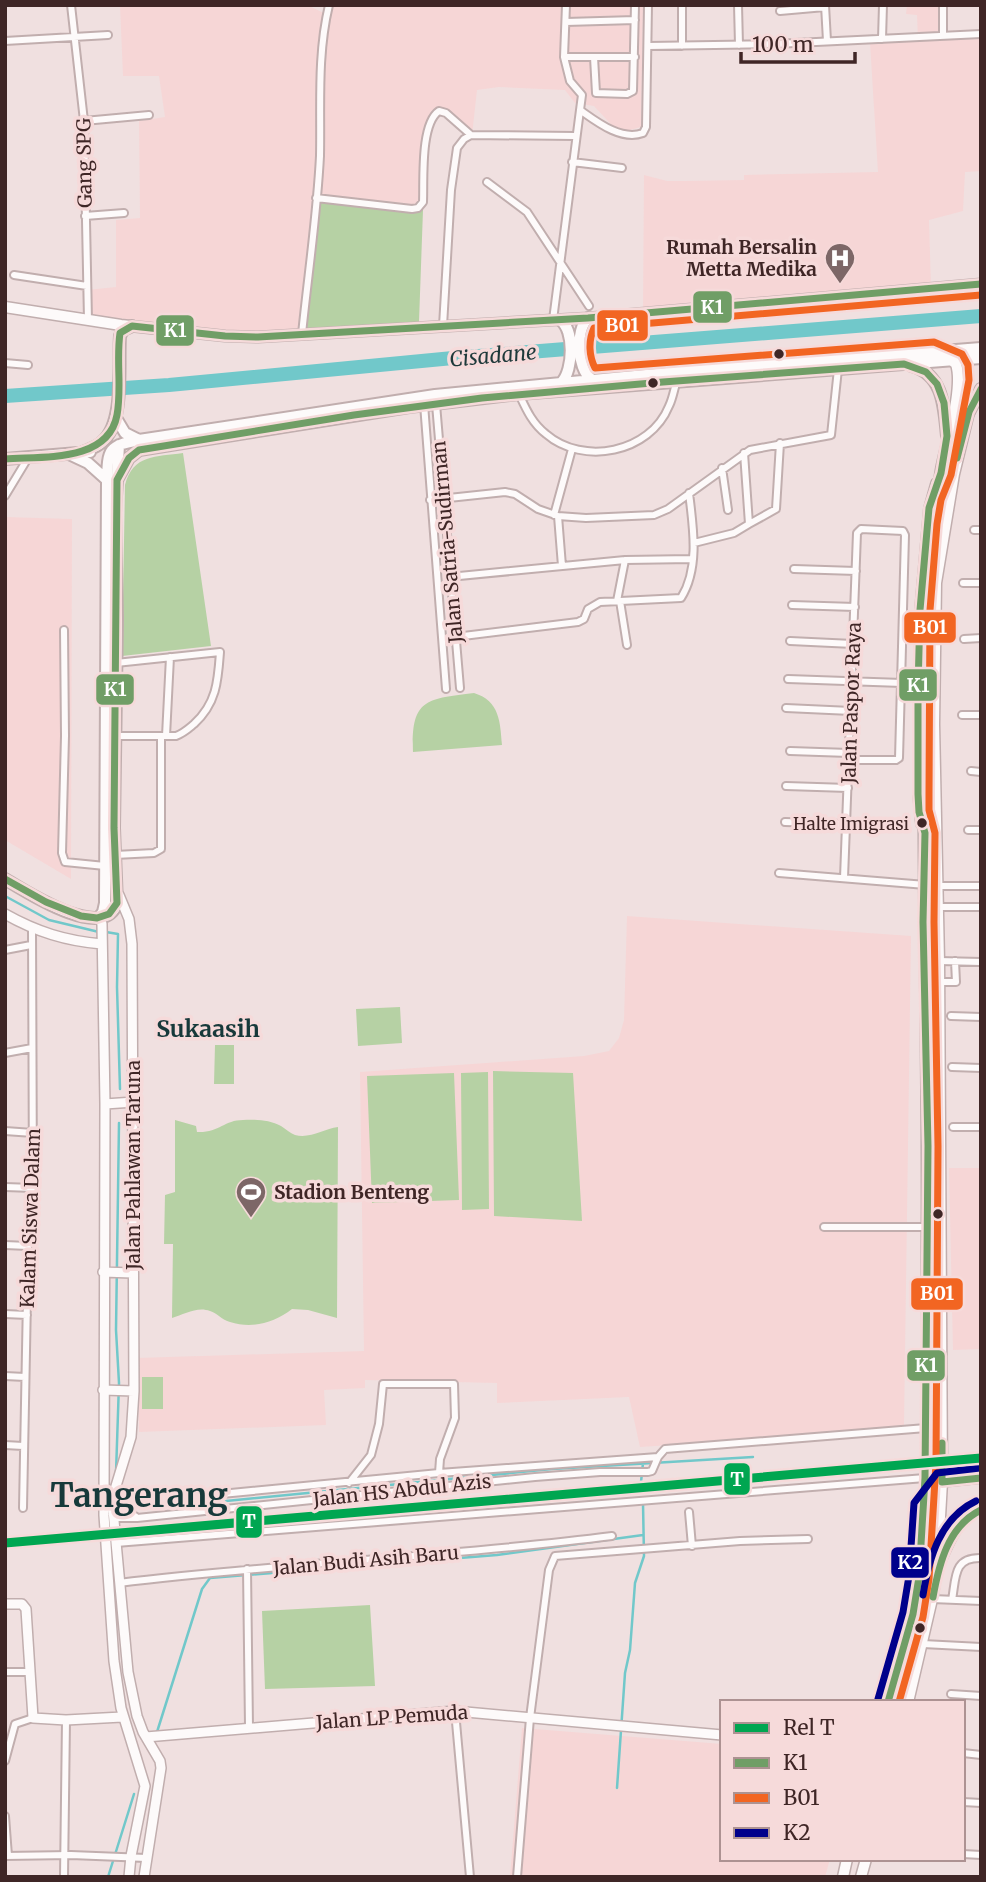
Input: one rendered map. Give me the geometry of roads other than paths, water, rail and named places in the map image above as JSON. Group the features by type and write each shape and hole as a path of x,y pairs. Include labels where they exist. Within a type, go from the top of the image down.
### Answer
{"highway":[{"path":"574,329 588,318"},
{"path":"557,320 574,329"},
{"path":"83,452 103,442 109,435 117,415 120,333 135,326"},
{"path":"562,382 576,366 574,329"},
{"path":"65,453 88,463 112,480 139,450 429,400 831,366 981,348"},
{"path":"5,458 83,452 113,457 111,448 139,440 591,379 981,358"},
{"path":"904,364 926,372 937,384 944,403 947,436"},
{"path":"576,366 591,379"},
{"path":"969,412 981,389"},
{"path":"117,415 125,433 139,440"},
{"name":"Jalan Pahlawan Taruna","path":"101,920 104,907 113,457"},
{"name":"Jalan Pahlawan Taruna","path":"112,480 116,663 115,855 119,895"},
{"path":"5,879 64,911 101,920 112,913 119,895"}],"main road":[{"path":"5,307 135,326 242,337 588,318 981,284"},
{"path":"889,1700 913,1614 921,1555 926,1478 928,1146 923,885 927,594 940,473 959,380 954,361 934,352"},
{"path":"909,1700 923,1644 937,1569 942,1482 934,662 936,583 951,488 969,412"},
{"name":"Jalan Pahlawan Taruna","path":"119,895 129,919 132,944 134,1102 129,1273 132,1429 113,1497 128,1672 137,1716 161,1768 144,1877"},
{"path":"5,914 32,929 68,940 102,941"},
{"name":"Jalan Pahlawan Taruna","path":"101,920 106,1273 104,1515 114,1661 122,1717 144,1780 144,1794 129,1877"},
{"path":"104,1104 134,1102"},
{"path":"106,1273 129,1273"},
{"path":"106,1390 131,1391"},
{"path":"924,1506 942,1482 981,1478"},
{"path":"937,1569 960,1523 972,1513 981,1510"},
{"path":"921,1555 938,1556"},
{"path":"5,1604 25,1606 33,1718 66,1720 122,1717"},
{"name":"Jalan LP Pemuda","path":"147,1739 249,1727 455,1711 720,1735"}],"street":[{"name":"Gang SPG","path":"71,5 83,121 88,320"},
{"path":"302,334 320,156 319,94 329,5"},
{"path":"557,320 560,261 582,95 570,81 564,57 566,5"},
{"path":"594,57 596,93 627,94 634,90 635,5"},
{"path":"580,110 618,133 643,133 646,127 648,5"},
{"path":"682,5 682,46"},
{"path":"738,5 738,45"},
{"path":"883,5 883,39"},
{"path":"943,5 943,35"},
{"path":"780,11 825,6 827,41"},
{"path":"566,22 635,20"},
{"path":"648,46 738,45 981,34"},
{"path":"5,41 108,35"},
{"path":"564,57 635,57"},
{"path":"316,198 418,208 423,202 427,134 434,114 439,111 446,113 471,135"},
{"path":"83,121 149,116"},
{"path":"443,326 451,190 457,148 471,135 575,136"},
{"path":"572,162 622,167"},
{"path":"487,183 527,212 589,306"},
{"path":"85,216 124,213"},
{"path":"14,275 87,286"},
{"path":"5,363 28,365"},
{"path":"430,500 505,492 516,494 538,509 556,516 586,518 654,515 668,509 722,468 757,447 831,435 831,366"},
{"path":"519,394 530,417 547,435 572,449 598,453 626,447 651,432 669,408 677,380"},
{"name":"Jalan Satria-Sudirman","path":"429,400 443,499 460,688"},
{"name":"Jalan Satria-Sudirman","path":"429,400 430,500 446,689"},
{"path":"694,543 734,533 776,509 780,443"},
{"path":"562,566 556,516 572,449"},
{"path":"744,453 749,524"},
{"path":"5,496 29,456"},
{"path":"722,468 729,510"},
{"path":"455,637 578,622 584,619 588,609 600,602 681,598 694,543 689,493"},
{"name":"Jalan Paspor Raya","path":"844,878 856,571 858,533 862,529 905,533 902,683"},
{"path":"449,577 625,560 692,559"},
{"path":"625,560 618,601 627,645"},
{"path":"794,569 856,571"},
{"path":"963,583 981,583"},
{"path":"792,605 855,607"},
{"path":"64,630 62,853 65,862 105,866"},
{"path":"964,639 981,638"},
{"path":"790,641 853,644"},
{"path":"116,663 220,652 217,688 207,709 185,732 176,736 116,736"},
{"path":"115,855 157,853 160,849 163,736 170,657"},
{"path":"788,679 902,683 898,760 790,751"},
{"path":"786,708 850,711"},
{"path":"962,715 981,715"},
{"path":"971,771 981,772"},
{"path":"786,786 848,788"},
{"path":"785,822 846,824"},
{"path":"968,830 981,830"},
{"path":"779,873 937,886 981,886"},
{"path":"937,907 981,908"},
{"name":"Kalam Siswa Dalam","path":"23,1508 28,1246 33,1188 32,929"},
{"path":"5,950 31,946"},
{"path":"939,961 981,962"},
{"path":"939,982 956,982 955,961"},
{"path":"951,1016 981,1017"},
{"path":"5,1053 32,1048"},
{"path":"952,1068 981,1068"},
{"path":"953,1127 981,1128"},
{"path":"5,1131 33,1133"},
{"path":"5,1187 33,1188"},
{"path":"824,1227 927,1227"},
{"path":"5,1245 28,1246"},
{"path":"5,1314 27,1315"},
{"path":"5,1376 25,1377"},
{"path":"349,1483 371,1455 379,1424 383,1384 454,1384 455,1418 440,1459 439,1473"},
{"path":"190,1497 439,1473 657,1459 665,1449 926,1428"},
{"path":"5,1445 23,1446"},
{"name":"Jalan HS Abdul Azis","path":"114,1518 137,1518 535,1476 600,1471 652,1471 657,1459"},
{"path":"618,1472 619,1460"},
{"path":"599,1462 600,1471"},
{"path":"548,1465 548,1476"},
{"path":"535,1466 535,1476"},
{"path":"116,1543 926,1478"},
{"path":"328,1497 330,1485"},
{"path":"237,1506 248,1491"},
{"path":"113,1497 137,1518"},
{"path":"689,1511 692,1546"},
{"name":"Jalan Budi Asih Baru","path":"119,1583 247,1573 612,1536"},
{"path":"517,1877 530,1718 552,1561 555,1556 808,1539"},
{"path":"951,1600 961,1563 967,1558 977,1558"},
{"path":"247,1573 249,1727"},
{"path":"932,1599 981,1601"},
{"path":"923,1644 981,1647"},
{"path":"5,1672 29,1672"},
{"path":"951,1694 981,1696"},
{"path":"455,1711 470,1877"},
{"path":"5,1761 15,1724 33,1718"},
{"path":"64,1877 66,1720"},
{"path":"5,1816 6,1856 146,1858"}],"waterway":[{"name":"Cisadane","path":"5,396 169,385 453,358 981,316"},
{"path":"5,896 49,920 99,932"},
{"path":"106,932 118,934 120,1089"},
{"path":"116,1473 119,1383 116,1330 119,1123"},
{"path":"120,1483 123,1490 150,1504 226,1501 552,1469 753,1457"},
{"path":"641,1482 643,1463"},
{"path":"617,1788 635,1583 644,1556 643,1503"},
{"path":"157,1732 202,1589 210,1578 497,1555 643,1535"},
{"path":"108,1877 134,1794"}],"rail line":[{"name":"T","path":"5,1543 981,1458"}],"place":[{"name":"Rumah Bersalin Metta Medika","path":"840,285"},
{"name":"Halte Imigrasi","path":"922,823"},
{"name":"Stadion Benteng","path":"251,1219"}],"district":[{"name":"Sukaasih","path":"208,1029"},
{"name":"Tangerang","path":"139,1495"}]}
